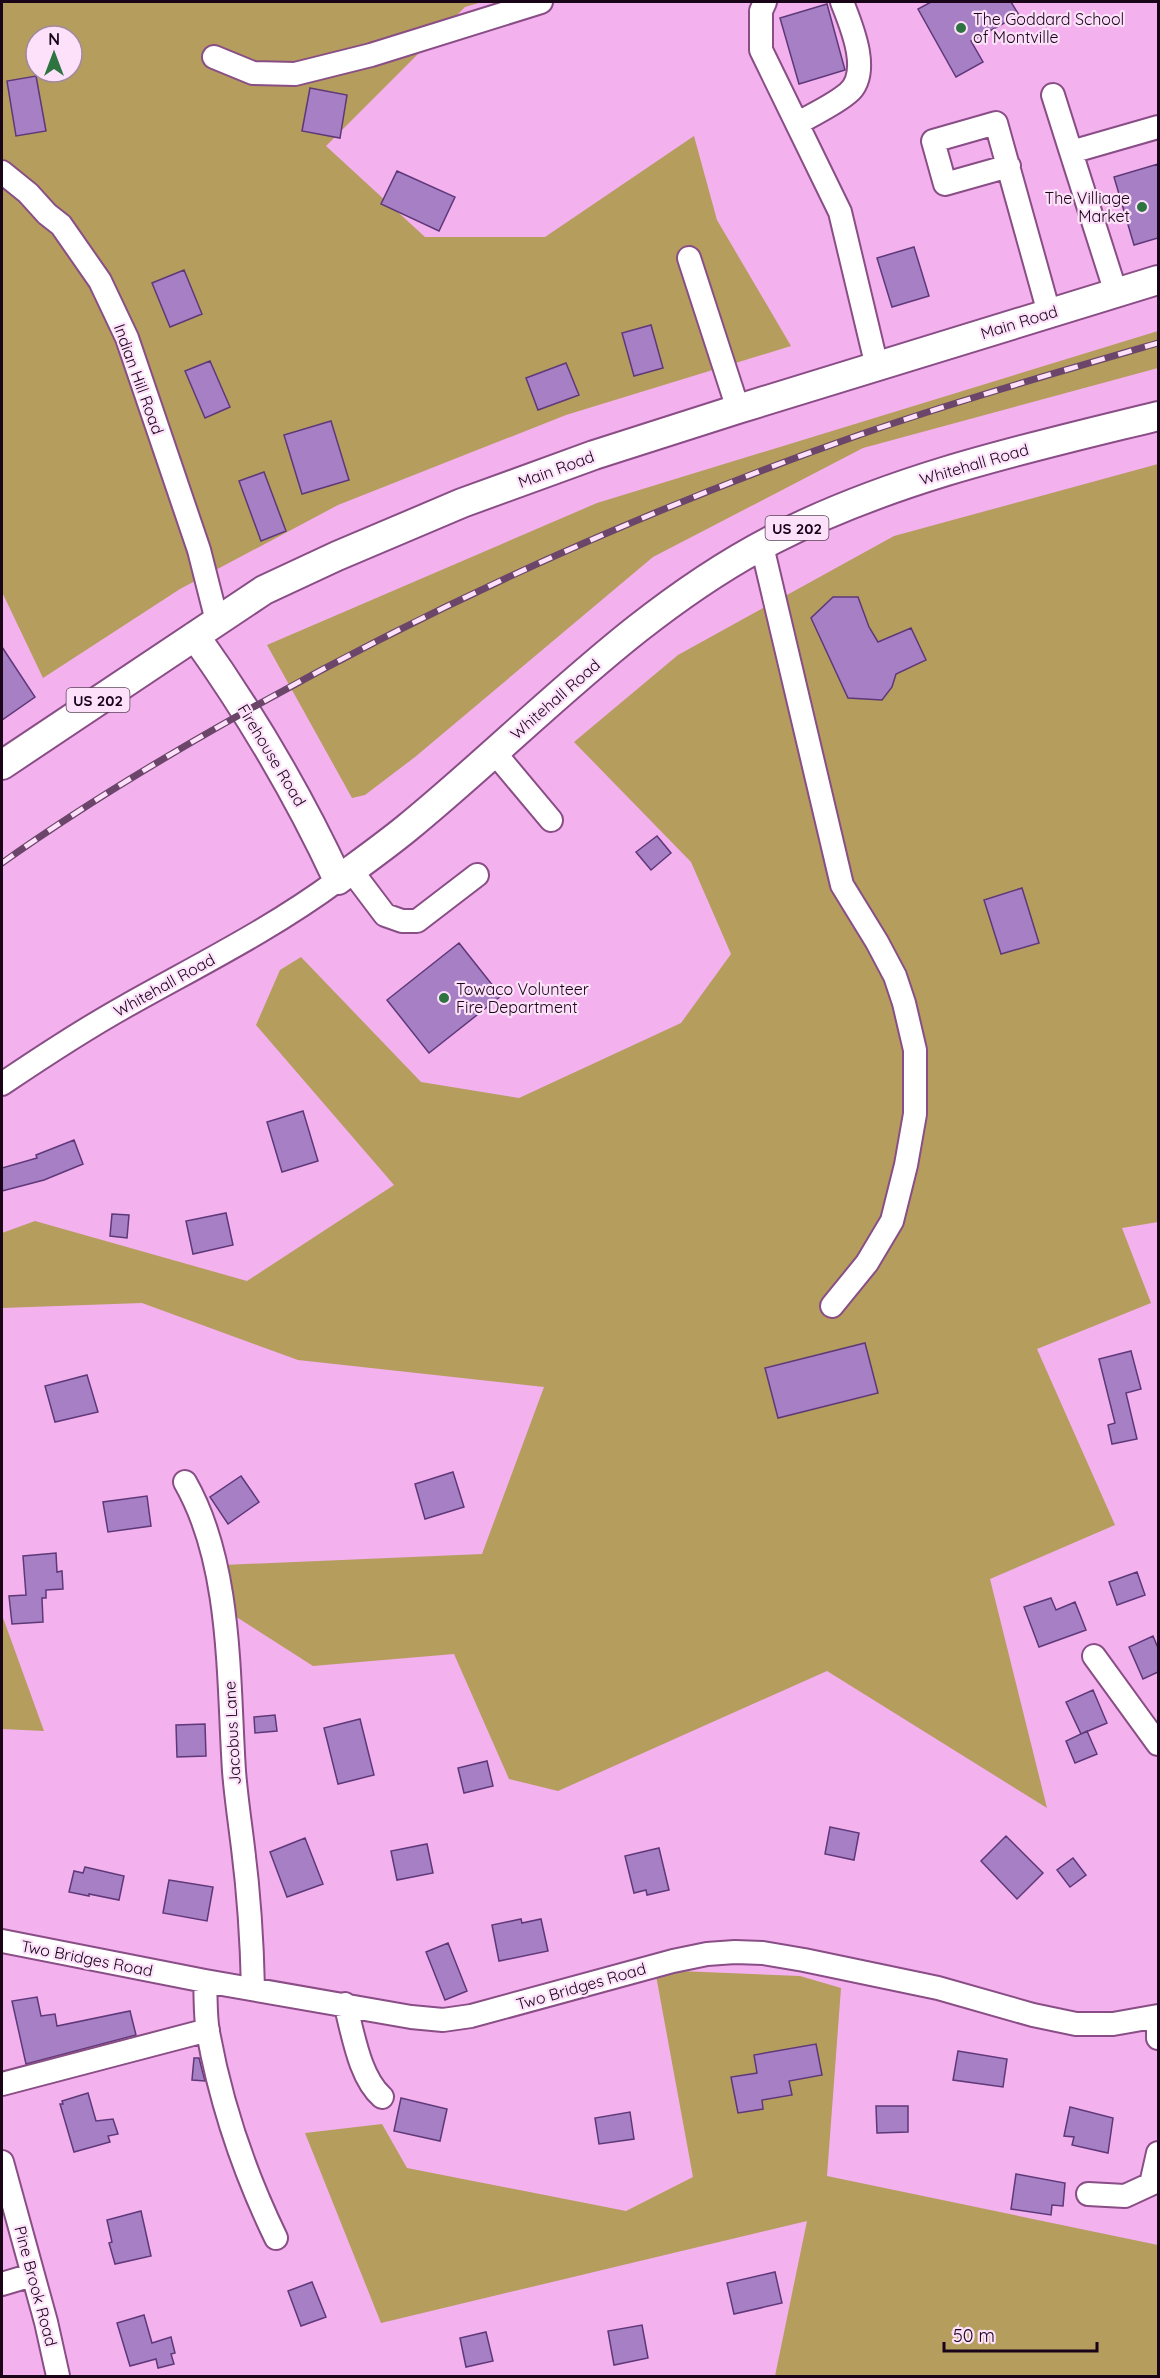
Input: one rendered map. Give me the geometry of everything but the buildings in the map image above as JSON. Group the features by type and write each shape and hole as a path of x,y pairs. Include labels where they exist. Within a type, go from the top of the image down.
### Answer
{"main road":[{"name":"Main Road","path":"2,765 264,590 462,503 594,455 1158,280"},
{"name":"Whitehall Road","path":"345,875 407,828 621,641 712,575 762,546 835,509 888,489 1002,455 1158,416"},
{"name":"Firehouse Road","path":"206,629 236,694 345,875"}],"street":[{"path":"214,57 253,73 295,74 371,55 541,2"},
{"path":"765,2 761,10 761,50 840,212 877,367"},
{"path":"797,124 849,93 858,79 854,33 842,2"},
{"path":"1053,94 1116,293"},
{"path":"1071,152 1158,127"},
{"path":"1009,166 1049,313"},
{"name":"Indian Hill Road","path":"2,172 61,225 100,281 130,350 199,550 206,629"},
{"path":"689,258 738,409"},
{"path":"762,546 842,885 895,976 915,1050 915,1114 906,1165 892,1221 867,1263 832,1306"},
{"path":"494,752 551,820"},
{"path":"345,875 385,915 402,921 417,921 477,875"},
{"name":"Whitehall Road","path":"2,1084 76,1036 297,908 345,875"},
{"name":"Jacobus Lane","path":"185,1482 196,1501 211,1543 225,1625 234,1772 251,1930 253,1989"},
{"path":"1094,1656 1158,1744"},
{"name":"Two Bridges Road","path":"2,1941 205,1982 443,2020 471,2016 672,1961 707,1954 735,1952 763,1953 804,1960 938,1988 1033,2016 1076,2024 1158,2024"},
{"path":"205,1982 208,2030 235,2142 256,2196 276,2238"},
{"path":"345,2004 366,2076 373,2089 381,2097"},
{"path":"2,2084 208,2030"},
{"path":"1088,2194 1125,2196 1151,2184 1158,2153"},
{"name":"Pine Brook Road","path":"2,2162 46,2322 58,2376"},
{"path":"2,2284 32,2275"}],"shaded area":[{"path":"2,2 482,2 465,7 326,146 425,237 545,237 694,136 717,220 791,346 566,415 338,505 180,589 43,678 2,592"},
{"path":"1158,331 1158,368 863,448 653,557 415,757 365,795 352,798 267,645 597,503"},
{"path":"1158,464 1158,1222 1122,1228 1151,1303 1037,1349 1115,1525 990,1579 1047,1808 827,1671 558,1791 509,1779 454,1654 313,1666 235,1616 223,1565 482,1554 544,1387 298,1360 142,1303 2,1308 2,1233 35,1221 247,1281 394,1185 256,1025 280,970 301,957 421,1082 519,1098 681,1023 731,954 691,862 574,742 678,655 894,536"},
{"path":"2,1615 44,1731 2,1729"},
{"path":"655,1970 800,1976 841,1988 827,2176 1158,2245 1158,2376 775,2376 807,2221 381,2323 305,2133 382,2124 407,2168 626,2211 693,2177"}],"railway":[{"path":"2,863 119,786 241,714 391,634 544,561 700,495 859,435 1158,343"}],"place":[{"name":"The Goddard School of Montville","path":"961,28"},
{"name":"The Villiage Market","path":"1142,207"},
{"name":"Towaco Volunteer Fire Department","path":"444,998"}]}
